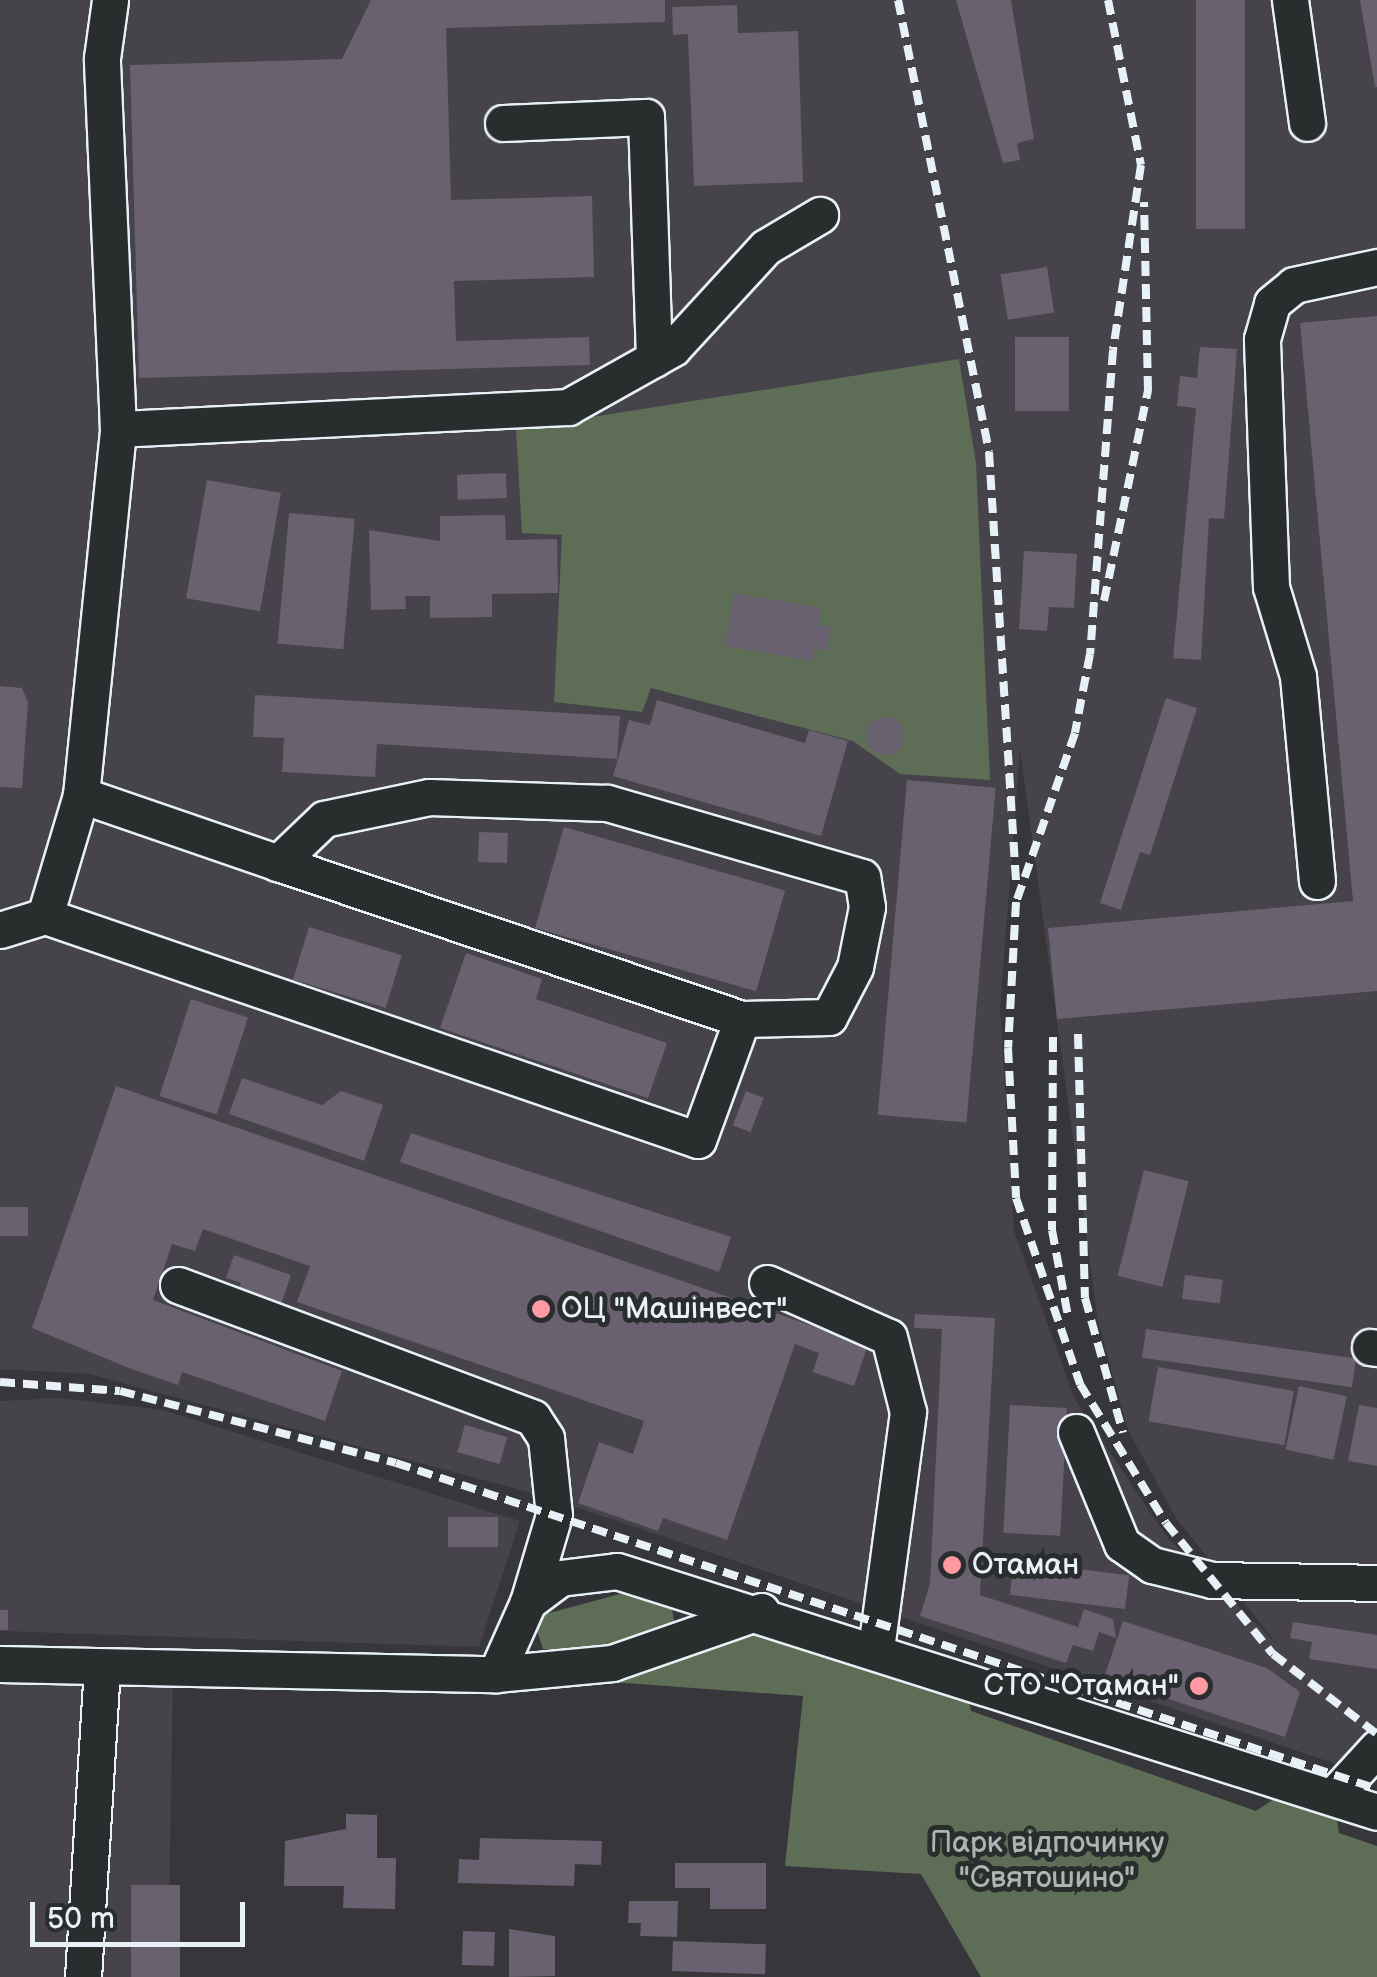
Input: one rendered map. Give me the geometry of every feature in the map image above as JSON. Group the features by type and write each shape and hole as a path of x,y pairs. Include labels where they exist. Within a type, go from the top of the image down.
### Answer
{"lane":[{"path":"45,916 80,795 118,429 102,58 110,0"},
{"path":"1290,0 1307,123"},
{"path":"503,123 646,117 654,359"},
{"path":"118,429 568,407 654,359 766,247 820,216"},
{"path":"1317,880 1298,676 1272,587 1262,338 1272,303 1294,285 1377,267"},
{"path":"80,795 278,862 742,1019 829,1017 855,967 867,907 862,877 607,803 429,797 324,819 278,862"},
{"path":"0,930 45,916 698,1140 742,1019"},
{"path":"766,1283 889,1337 908,1412 876,1650"},
{"path":"178,1286 533,1418 546,1438 554,1516 528,1602 496,1674"},
{"path":"1076,1432 1122,1544 1152,1566 1212,1580 1377,1583"},
{"path":"528,1602 560,1578 617,1571 761,1611 1377,1812"},
{"path":"0,1664 496,1674 612,1663 761,1611"},
{"path":"84,1977 102,1667"},
{"path":"1332,1797 1377,1748"}],"shaded area":[{"path":"0,0 1377,0 1377,1730 1351,1769 543,1496 89,1374 0,1369","holes":["1020,750 1098,1322 1128,1430 1176,1518 1277,1644 1166,1536 1075,1400 1014,1231 1000,1007"]},
{"path":"59,1398 163,1410 520,1521 479,1647 0,1631 0,1401"},
{"path":"0,1678 173,1681 168,1977 0,1977"}],"green space":[{"path":"959,359 976,463 990,780 900,774 853,741 651,688 642,712 554,702 562,535 522,533 516,429"},
{"path":"642,1588 672,1609 675,1627 597,1653 543,1649 536,1628 542,1615"},
{"name":"Парк відпочинку \"Святошино\"","path":"776,1627 966,1687 971,1711 1256,1811 1287,1790 1335,1805 1339,1833 1377,1846 1377,1977 981,1977 921,1874 785,1866 803,1696 612,1682 686,1648"}],"building":[{"path":"371,0 665,0 665,22 446,28 451,200 592,196 594,277 454,281 456,341 589,337 590,365 139,378 130,65 342,59"},
{"path":"956,0 1011,0 1034,139 1017,143 1020,160 1003,163"},
{"path":"1196,0 1245,0 1245,229 1196,229"},
{"path":"1360,0 1377,0 1377,87 1375,87"},
{"path":"737,5 738,33 798,31 803,182 694,186 688,34 673,35 672,7"},
{"path":"1047,267 1054,312 1008,320 1001,274"},
{"path":"1377,316 1377,991 1057,1019 1048,928 1353,901 1300,323"},
{"path":"1015,337 1069,337 1069,411 1015,411"},
{"path":"1200,347 1237,349 1224,519 1209,518 1201,660 1173,658 1196,408 1177,406 1180,376 1197,378"},
{"path":"506,473 507,498 458,500 457,475"},
{"path":"207,480 281,493 260,611 186,598"},
{"path":"289,513 355,519 343,649 278,644"},
{"path":"505,515 506,540 557,539 558,593 492,594 492,617 430,618 430,596 405,596 406,609 371,610 369,530 440,541 440,516"},
{"path":"1024,551 1077,554 1074,608 1049,607 1047,631 1019,629"},
{"path":"734,593 821,608 818,625 831,627 827,651 814,649 812,661 725,646"},
{"path":"0,686 22,688 28,702 22,788 0,787"},
{"path":"255,695 620,716 617,759 377,744 375,777 282,772 284,738 253,737"},
{"path":"1166,698 1197,708 1150,855 1140,852 1121,910 1100,903"},
{"path":"657,700 805,743 809,730 848,741 821,836 613,776 629,720 650,725"},
{"path":"885,717 898,723 904,736 898,749 885,755 872,749 866,736 872,723"},
{"path":"907,780 996,788 966,1122 878,1115"},
{"path":"564,827 785,890 756,991 535,928"},
{"path":"479,832 508,833 507,863 478,862"},
{"path":"309,927 402,955 386,1008 293,980"},
{"path":"466,953 542,979 536,999 667,1043 648,1098 440,1028"},
{"path":"191,999 248,1018 217,1115 159,1096"},
{"path":"242,1078 322,1105 341,1091 383,1105 364,1161 229,1114"},
{"name":"ОЦ \"Машінвест\"","path":"116,1086 868,1345 854,1386 813,1372 819,1353 795,1344 727,1540 663,1518 658,1531 578,1503 599,1442 633,1454 644,1421 297,1302 310,1266 203,1229 195,1251 172,1244 153,1300 342,1371 325,1421 182,1372 178,1385 129,1368 32,1328"},
{"path":"746,1091 764,1098 750,1132 733,1126"},
{"path":"411,1133 731,1237 719,1272 400,1162"},
{"path":"1144,1170 1189,1181 1162,1287 1118,1276"},
{"path":"0,1207 28,1207 28,1236 0,1236"},
{"path":"234,1255 291,1275 281,1304 261,1297 256,1312 233,1304 241,1283 226,1278"},
{"path":"1185,1275 1223,1280 1220,1303 1182,1299"},
{"path":"915,1314 995,1318 980,1595 1078,1627 1084,1609 1113,1619 1116,1638 1099,1632 1093,1651 1073,1645 1066,1663 920,1616 930,1584 942,1329 914,1328"},
{"path":"1146,1329 1356,1359 1352,1387 1142,1358"},
{"path":"1158,1367 1294,1391 1284,1445 1148,1421"},
{"path":"1299,1386 1347,1396 1333,1460 1285,1450"},
{"path":"1010,1405 1067,1408 1060,1536 1003,1533"},
{"path":"1359,1405 1377,1408 1377,1466 1348,1461"},
{"path":"465,1425 507,1437 500,1464 457,1452"},
{"path":"448,1517 498,1517 498,1547 448,1547"},
{"path":"1014,1561 1129,1575 1125,1609 1010,1595"},
{"path":"0,1610 8,1610 8,1630 0,1630"},
{"path":"1123,1621 1267,1668 1300,1692 1285,1737 1104,1678"},
{"path":"1293,1622 1377,1635 1377,1669 1309,1659 1312,1642 1290,1638"},
{"path":"346,1814 377,1815 377,1858 396,1858 395,1909 343,1908 344,1886 284,1886 285,1841 346,1829"},
{"path":"480,1838 602,1841 601,1865 575,1864 574,1886 458,1883 459,1859 479,1860"},
{"path":"675,1863 766,1863 766,1909 710,1909 710,1888 675,1888"},
{"path":"131,1885 180,1885 180,1977 131,1977"},
{"path":"629,1901 678,1901 677,1937 640,1936 641,1923 628,1923"},
{"path":"509,1929 555,1936 555,1976 509,1977"},
{"path":"463,1931 495,1932 494,1966 462,1965"},
{"path":"673,1941 766,1944 765,1974 672,1971"}],"railway":[{"path":"898,0 989,452 1016,885"},
{"path":"1108,0 1141,165 1113,350 1090,654 1075,733 1016,902 1008,1048 1016,1198 1080,1384 1166,1523 1273,1654 1377,1734"},
{"path":"1104,601 1148,391 1144,202"},
{"path":"1078,1034 1085,1298 1123,1433"},
{"path":"1053,1037 1052,1230 1068,1316"},
{"path":"0,1382 120,1391 396,1463 1377,1789"}],"place":[{"name":"ОЦ \"Машінвест\"","path":"541,1309"},
{"name":"Отаман","path":"952,1565"},
{"name":"СТО \"Отаман\"","path":"1199,1686"}]}
